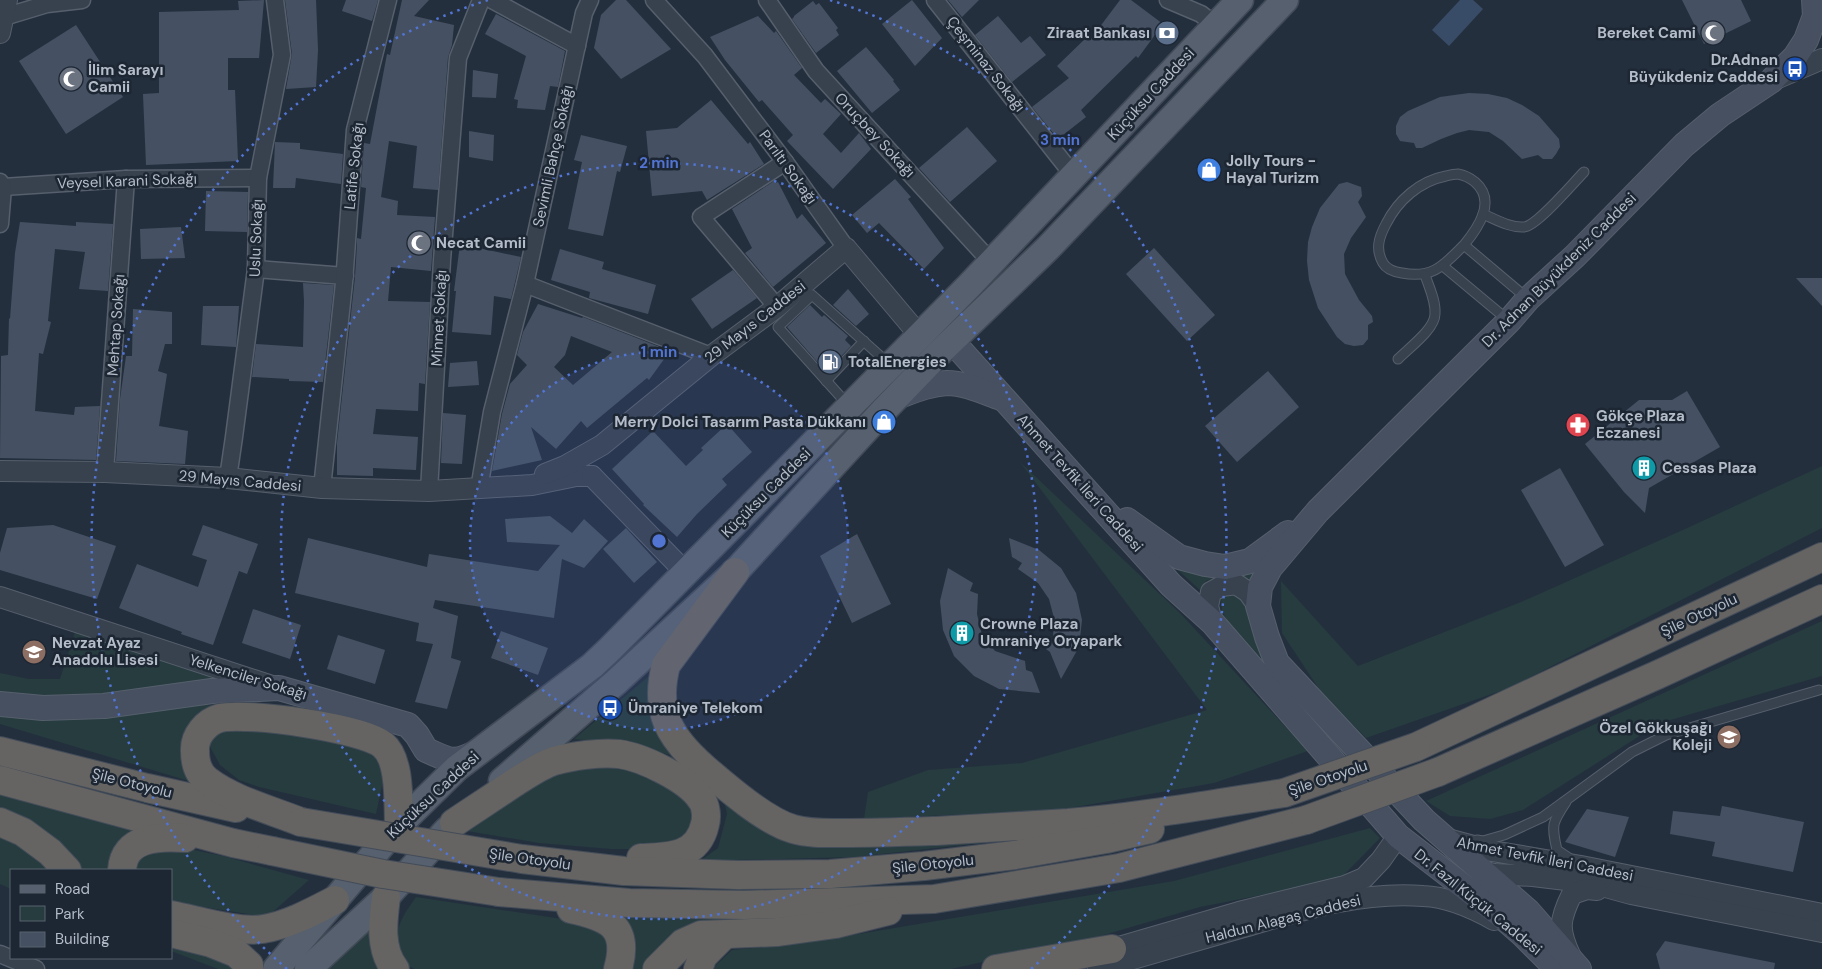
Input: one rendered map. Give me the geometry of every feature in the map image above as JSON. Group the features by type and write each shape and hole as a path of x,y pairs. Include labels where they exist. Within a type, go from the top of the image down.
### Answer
{"highway":[{"name":"Şile Otoyolu","path":"0,751 148,788 301,822 522,859 624,871 738,875 830,874 924,866 1024,853 1133,832 1196,818 1284,793 1416,747 1822,557"},
{"path":"735,572 666,665 662,680 662,700 668,726 688,754 714,777 763,814 791,828 810,832 894,833 1068,823 1153,813 1284,793"},
{"name":"Şile Otoyolu","path":"0,780 233,843 384,874 499,892 629,903 735,905 934,898 1119,868 1306,820 1438,772 1822,599"},
{"path":"301,822 222,791 205,780 196,766 194,749 197,737 208,723 219,718 242,716 339,729 363,736 383,745 392,758 396,774 399,825"},
{"path":"0,735 46,754 148,788"},
{"path":"454,823 527,775 554,761 583,755 619,754 652,765 679,778 692,788 702,800 707,818 698,842 687,851 667,857 522,859"},
{"path":"0,822 23,832 50,852 66,869"},
{"path":"122,869 122,864 128,851 136,844 148,839 173,837 233,843"},
{"path":"499,892 598,915 614,926 620,938 622,954 618,969"},
{"path":"386,897 382,924 388,960 394,969"},
{"path":"657,969 683,943 702,936 778,932 836,924 934,898"},
{"path":"172,915 244,930 262,930 306,915 335,900"},
{"path":"172,933 211,943 236,952 249,965 249,969"},
{"path":"698,969 704,956 724,935"},
{"path":"996,969 1121,961"}],"main road":[{"name":"Küçüksu Caddesi","path":"276,969 399,825 457,768 592,666 687,574 970,286 1240,0"},
{"path":"897,397 1048,248 1285,0"},
{"path":"1771,81 1795,57 1806,40 1815,16 1814,0"},
{"name":"Dr. Adnan Büyükdeniz Caddesi","path":"1258,606 1260,587 1270,568 1318,510 1509,321 1528,299 1575,256 1684,145 1720,115 1771,81"},
{"path":"952,341 952,324 970,286"},
{"path":"897,397 919,355 920,336"},
{"name":"Ahmet Tevfik İleri Caddesi","path":"952,341 1171,585 1212,622 1398,836"},
{"path":"897,397 925,386 947,383 967,386 1004,399"},
{"name":"Küçüksu Caddesi","path":"308,969 386,897 454,823 616,682 735,572 897,397"},
{"name":"Dr. Adnan Büyükdeniz Caddesi","path":"1085,489 1179,557 1225,567 1250,561 1318,510"},
{"name":"Ahmet Tevfik İleri Caddesi","path":"1258,606 1277,663 1424,820 1447,839"},
{"path":"0,704 44,708 104,706 212,691 279,688"},
{"name":"Yelkenciler Sokağı","path":"279,688 408,725 426,750 451,760 462,760 483,749"},
{"path":"1398,836 1437,857 1465,868 1484,872"},
{"name":"Dr. Fazıl Küçük Caddesi","path":"1398,836 1524,935 1570,967"},
{"name":"Dr. Fazıl Küçük Caddesi","path":"1447,839 1528,911 1570,967"}],"street":[{"path":"3,17 47,4 82,0"},
{"name":"Uslu Sokağı","path":"228,478 256,269 258,178 282,55 275,0"},
{"name":"Latife Sokağı","path":"322,488 345,276 355,130 388,0"},
{"name":"Minnet Sokağı","path":"429,491 442,260 458,58 481,0"},
{"path":"492,0 577,46"},
{"name":"Sevimli Bahçe Sokağı","path":"479,488 492,412 525,284 584,13 590,0"},
{"name":"Parıltı Sokağı","path":"654,0 705,56 785,162 846,248 920,336"},
{"name":"Oruçbey Sokağı","path":"767,0 816,71 992,263"},
{"name":"Çeşminaz Sokağı","path":"935,0 1074,176"},
{"path":"1168,0 1201,14 1216,26"},
{"name":"Dr. Adnan Büyükdeniz Caddesi","path":"1771,81 1822,59"},
{"path":"777,307 701,217 785,162"},
{"name":"Veysel Karani Sokağı","path":"1,186 126,179 258,178"},
{"name":"Mehtap Sokağı","path":"105,472 126,179"},
{"path":"0,224 1,186"},
{"name":"29 Mayıs Caddesi","path":"479,488 514,484 548,473 602,445 711,356 777,307 846,248"},
{"path":"256,269 345,276"},
{"path":"525,284 711,356"},
{"path":"602,445 593,457 592,476 687,574"},
{"name":"29 Mayıs Caddesi","path":"0,471 105,472 228,478 322,488 429,491 532,485 576,476 592,476"},
{"name":"Ahmet Tevfik İleri Caddesi","path":"1212,622 1208,606 1212,592 1222,586 1236,584 1248,592 1258,606"},
{"name":"Yelkenciler Sokağı","path":"0,597 279,688"},
{"name":"Haldun Alagaş Caddesi","path":"1121,961 1239,912 1345,886 1364,878 1381,860 1398,836"},
{"name":"Ahmet Tevfik İleri Caddesi","path":"1447,839 1492,851 1581,866 1822,914"},
{"name":"Ahmet Tevfik İleri Caddesi","path":"1484,872 1567,879 1591,883 1631,894 1822,932"},
{"path":"1570,967 1561,928 1564,910 1572,894 1587,888 1631,894"},
{"name":"Haldun Alagaş Caddesi","path":"1043,969 1121,961 1292,913 1356,898 1390,895 1425,896 1469,906 1524,935"},
{"path":"12,959 36,969"}],"lane":[{"path":"1483,214 1506,224 1525,227 1537,221 1584,172"},
{"path":"1457,174 1469,178 1480,187 1486,202 1483,214 1477,228 1464,245 1443,266 1425,275 1408,275 1393,272 1384,264 1378,252 1378,238 1388,219 1402,200 1418,186 1440,177 1457,174"},
{"path":"1464,245 1528,299"},
{"path":"1443,266 1509,321"},
{"path":"1398,359 1432,326 1435,314 1434,302 1425,275"},
{"path":"850,408 778,327 812,295 891,366"},
{"path":"826,381 864,341"},
{"path":"1447,839 1483,841 1504,834 1542,817 1632,752 1666,735 1819,690"},
{"path":"1571,796 1554,820 1553,833 1557,850 1581,866"}],"green space":[{"path":"1020,462 1180,613 1308,751 1214,783 1058,810 864,819 868,792 928,770 1022,763 1207,710"},
{"path":"1822,466 1822,528 1509,688 1366,738 1321,692 1282,633 1281,581 1358,666 1521,602"},
{"path":"1168,561 1256,567 1255,581 1242,577 1219,577 1206,581 1201,591"},
{"path":"1229,592 1242,597 1254,611 1273,671 1228,622 1222,611 1221,598"},
{"path":"1822,621 1822,676 1660,723 1523,810 1490,819 1450,816 1426,801"},
{"path":"75,632 224,680 108,696 28,697 0,691 0,673 29,679 60,679"},
{"path":"655,671 682,758 632,745 574,739"},
{"path":"203,704 218,707 192,782 0,724 0,714 25,718 102,718"},
{"path":"225,725 363,745 380,757 383,781 376,814 259,787 239,780 220,765 209,745 212,731"},
{"path":"589,762 670,777 699,814 687,836 666,849 611,849 539,843 467,831 542,772"},
{"path":"722,791 815,845 991,842 854,857 700,861 718,848 727,814"},
{"path":"0,794 142,832 115,869 79,869 23,819 0,807"},
{"path":"1370,828 1380,838 1339,880 1200,907 1097,937 951,969 713,969 732,950 811,942 1174,881"},
{"path":"0,833 51,869 10,869 10,889 0,884"},
{"path":"175,846 223,856 309,880 267,917 172,902 172,869 136,869 147,848"},
{"path":"416,897 582,922 613,942 606,969 415,969 405,965 399,944 398,929 404,915"},
{"path":"622,914 790,918 657,952 643,969 629,969 635,946 633,934"},
{"path":"380,919 385,969 326,969"},
{"path":"172,938 242,969 218,969 172,951"}],"water":[{"path":"1460,0 1473,0 1483,9 1449,46 1432,30"}],"building":[{"path":"264,0 259,58 228,58 228,90 235,90 238,161 146,165 143,94 159,93 159,12 239,10 238,1"},
{"path":"285,0 316,0 318,50 316,87 286,89 292,54"},
{"path":"346,0 378,0 372,21 342,11"},
{"path":"402,0 429,0 414,16 454,25 452,45 448,57 438,190 413,188 417,146 389,141 381,197 398,201 397,215 435,217 431,271 391,267 388,301 430,302 425,384 419,383 418,411 376,409 373,434 418,437 416,470 373,468 373,476 337,475 337,443 355,277 357,238 361,239 366,188 361,187 364,143 370,144 387,54 390,55"},
{"path":"616,0 626,0 671,49 621,79 594,48 601,15"},
{"path":"912,0 942,38 915,66 882,24"},
{"path":"948,0 979,0 962,17"},
{"path":"1120,0 1131,0 1163,24 1138,58 1136,56 1081,110 1086,117 1058,139 1032,107 1069,78 1057,66 1087,37 1090,40"},
{"name":"Bereket Cami","path":"1682,0 1741,0 1751,21 1704,44"},
{"path":"813,1 816,5 819,3 838,28 836,30 839,35 816,53 792,19"},
{"path":"496,14 565,51 558,87 550,86 545,110 517,108 518,100 514,99 526,56 485,34"},
{"path":"758,16 774,33 776,31 802,68 794,75 821,103 825,99 841,114 823,134 841,153 859,133 871,149 833,189 787,141 793,135 762,100 759,102 725,60 710,37"},
{"path":"998,16 1021,43 1030,36 1046,55 1012,82 975,35"},
{"name":"İlim Sarayı Camii","path":"76,25 123,97 66,134 19,61"},
{"path":"866,47 900,90 872,113 837,71"},
{"path":"473,70 498,74 496,98 472,97"},
{"path":"1469,93 1507,98 1539,116 1559,139 1560,147 1556,154 1552,159 1543,159 1538,155 1522,159 1503,141 1489,132 1469,130 1441,139 1422,148 1416,148 1414,143 1400,141 1396,134 1396,126 1400,117 1408,111 1440,97"},
{"path":"711,100 748,144 750,142 764,164 707,200 702,191 652,196 646,131 677,128"},
{"path":"967,127 997,161 950,202 919,168"},
{"path":"469,131 494,135 493,161 469,157"},
{"path":"581,135 627,146 620,172 617,171 603,236 568,229 582,162 574,160"},
{"path":"275,142 300,143 300,149 343,154 341,184 296,178 295,188 273,188"},
{"path":"895,179 911,197 908,199 944,248 924,269 879,223 867,233 852,215"},
{"path":"774,181 778,182 797,219 802,214 826,243 773,287 745,253 752,248 732,209"},
{"path":"1347,182 1361,187 1362,196 1358,202 1366,217 1351,238 1344,254 1345,274 1359,300 1372,316 1373,322 1368,325 1368,339 1363,345 1354,346 1345,344 1337,337 1318,308 1309,280 1307,261 1308,242 1320,208 1339,184"},
{"path":"206,191 248,192 247,232 205,231"},
{"path":"20,222 76,226 76,222 113,224 108,291 79,289 85,252 55,249 48,321 51,322 43,354 39,353 35,411 74,415 75,407 100,406 96,460 0,458 1,356 8,355 9,318"},
{"path":"181,227 185,258 141,259 140,229"},
{"path":"460,244 521,257 511,299 494,296 491,335 452,332 456,291 454,291"},
{"path":"1154,248 1215,315 1187,341 1126,274"},
{"path":"560,249 604,262 602,269 656,285 648,314 589,298 590,292 551,280"},
{"path":"733,270 757,298 712,329 691,299"},
{"path":"1796,278 1822,278 1822,306"},
{"path":"303,283 334,285 323,382 252,377 256,344 303,347"},
{"path":"848,289 869,314 856,326 833,305"},
{"path":"538,304 583,317 670,351 649,380 647,378 587,428 581,421 556,449 531,427 542,460 492,471 502,414 510,384 527,365 517,355 523,332","holes":["571,336 612,352 573,385 554,367 565,355"]},
{"path":"810,305 822,317 824,315 848,336 845,340 851,346 826,372 787,327"},
{"path":"203,306 239,306 236,347 201,345"},
{"path":"133,309 172,312 172,344 165,344 158,371 167,374 159,426 188,431 185,464 116,461 120,399 126,356 132,356"},
{"path":"477,361 479,385 448,387 450,363"},
{"path":"1268,371 1299,407 1237,462 1205,426"},
{"name":"Cessas Plaza","path":"1687,391 1720,447 1649,488 1645,513 1624,492 1585,444 1639,400 1672,400"},
{"path":"443,413 466,415 462,464 441,463"},
{"path":"727,424 752,452 722,479 727,485 697,514 677,537 643,505 612,469 653,431 686,466 703,450 701,448"},
{"path":"1560,468 1604,545 1565,567 1521,490"},
{"path":"550,516 572,533 584,519 608,541 584,568 562,559 554,618 435,600 433,608 458,616 451,658 461,661 447,709 415,702 433,644 416,641 419,623 295,593 308,538 427,567 429,554 538,571 560,545 507,542 505,519"},
{"path":"53,525 116,546 97,599 0,570 0,553 7,528"},
{"path":"203,525 258,544 247,574 239,571 213,645 119,608 137,564 198,587 207,560 192,555"},
{"path":"626,528 657,562 634,583 603,549"},
{"path":"857,534 891,604 852,623 820,556"},
{"name":"Crowne Plaza Umraniye Oryapark","path":"1009,538 1039,550 1061,568 1076,593 1082,620 1079,647 1061,679 1050,652 1046,649 1053,638 1054,618 1049,599 1038,583 1018,569 1022,563 1012,557"},
{"name":"Crowne Plaza Umraniye Oryapark","path":"948,568 973,583 970,591 978,594 977,614 982,635 995,651 1025,661 1026,670 1032,672 1040,693 999,689 974,676 954,656 943,630 940,601"},
{"path":"253,609 301,625 290,659 242,643"},
{"path":"501,631 548,648 538,675 491,658"},
{"path":"338,635 385,650 375,684 327,669"},
{"path":"1722,806 1804,822 1793,872 1712,856 1715,842 1670,834 1673,811 1720,816"},
{"path":"1587,809 1629,817 1615,857 1565,842"},
{"path":"1665,941 1775,963 1774,969 1660,969 1656,954"}],"place":[{"name":"Ziraat Bankası","path":"1167,33"},
{"name":"Bereket Cami","path":"1713,33"},
{"name":"Dr.Adnan Büyükdeniz Caddesi","path":"1795,69"},
{"name":"İlim Sarayı Camii","path":"71,79"},
{"name":"Jolly Tours - Hayal Turizm","path":"1209,170"},
{"name":"Necat Camii","path":"419,243"},
{"name":"TotalEnergies","path":"830,362"},
{"name":"Merry Dolci Tasarım Pasta Dükkanı","path":"884,422"},
{"name":"Gökçe Plaza Eczanesi","path":"1578,425"},
{"name":"Cessas Plaza","path":"1644,468"},
{"name":"Crowne Plaza Umraniye Oryapark","path":"962,633"},
{"name":"Nevzat Ayaz Anadolu Lisesi","path":"34,652"},
{"name":"Ümraniye Telekom","path":"610,708"},
{"name":"Özel Gökkuşağı Koleji","path":"1729,737"}]}
